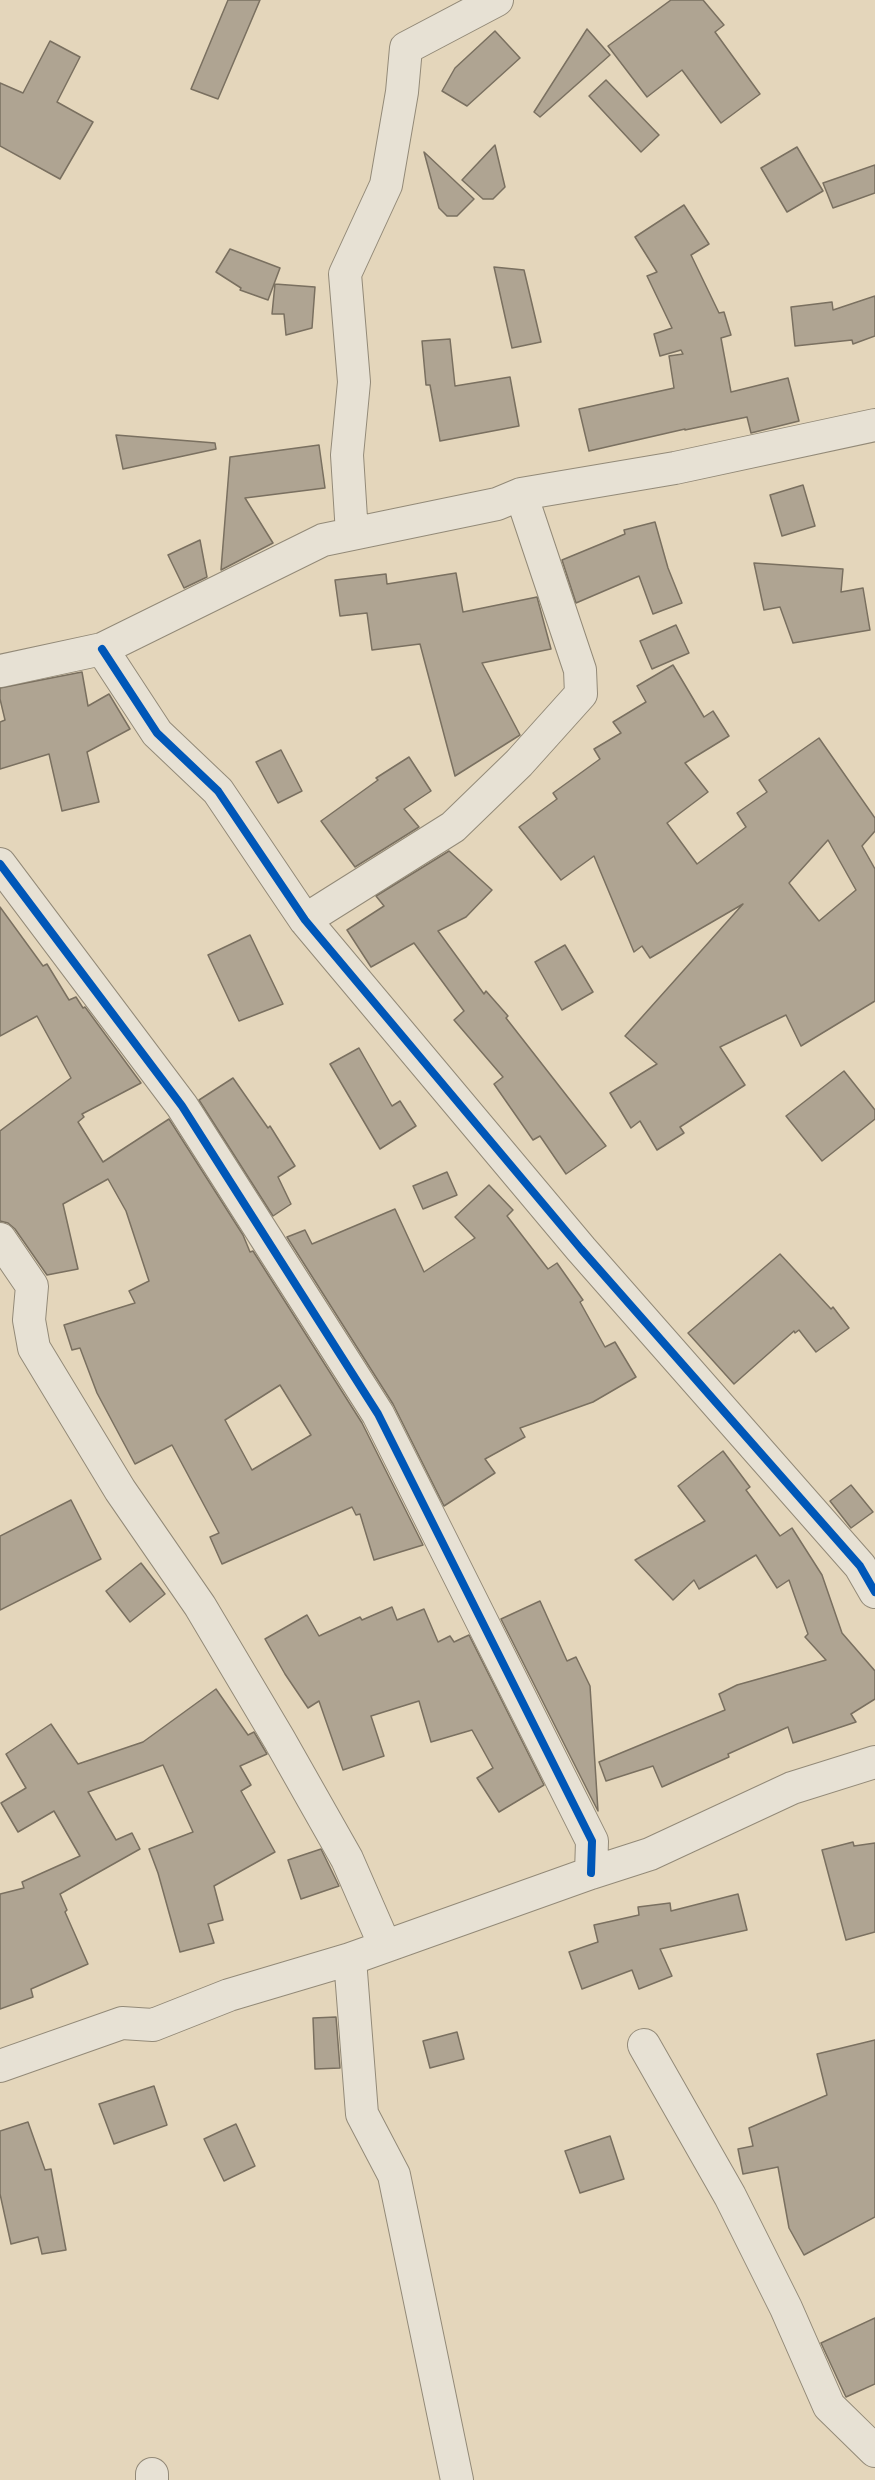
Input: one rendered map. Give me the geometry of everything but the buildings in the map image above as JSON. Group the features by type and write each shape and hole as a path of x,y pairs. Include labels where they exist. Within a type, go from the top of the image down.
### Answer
{"street":[{"path":"352,534 347,455 354,382 345,274 386,184 402,92 406,48 497,0"},
{"path":"0,671 102,649 323,540 497,504 521,494 675,468 875,425"},
{"path":"305,920 453,827 519,763 581,693 580,670 521,494"},
{"path":"102,649 157,733 218,791 305,920 581,1249 860,1566 875,1593"},
{"path":"0,864 182,1106 378,1414 592,1841 591,1873"},
{"path":"0,1239 32,1286 29,1320 34,1348 120,1490 200,1606 279,1738 346,1859 385,1946"},
{"path":"0,2066 122,2023 153,2025 229,1995 350,1959 650,1854 792,1788 875,1762"},
{"path":"350,1959 362,2114 394,2175 457,2480"},
{"path":"644,2045 730,2196 786,2308 829,2406 875,2451"}],"cycle path":[{"path":"102,649 157,733 218,791 305,920 581,1249 860,1566 875,1592"},
{"path":"0,864 182,1106 378,1414 592,1841 591,1873"}]}
